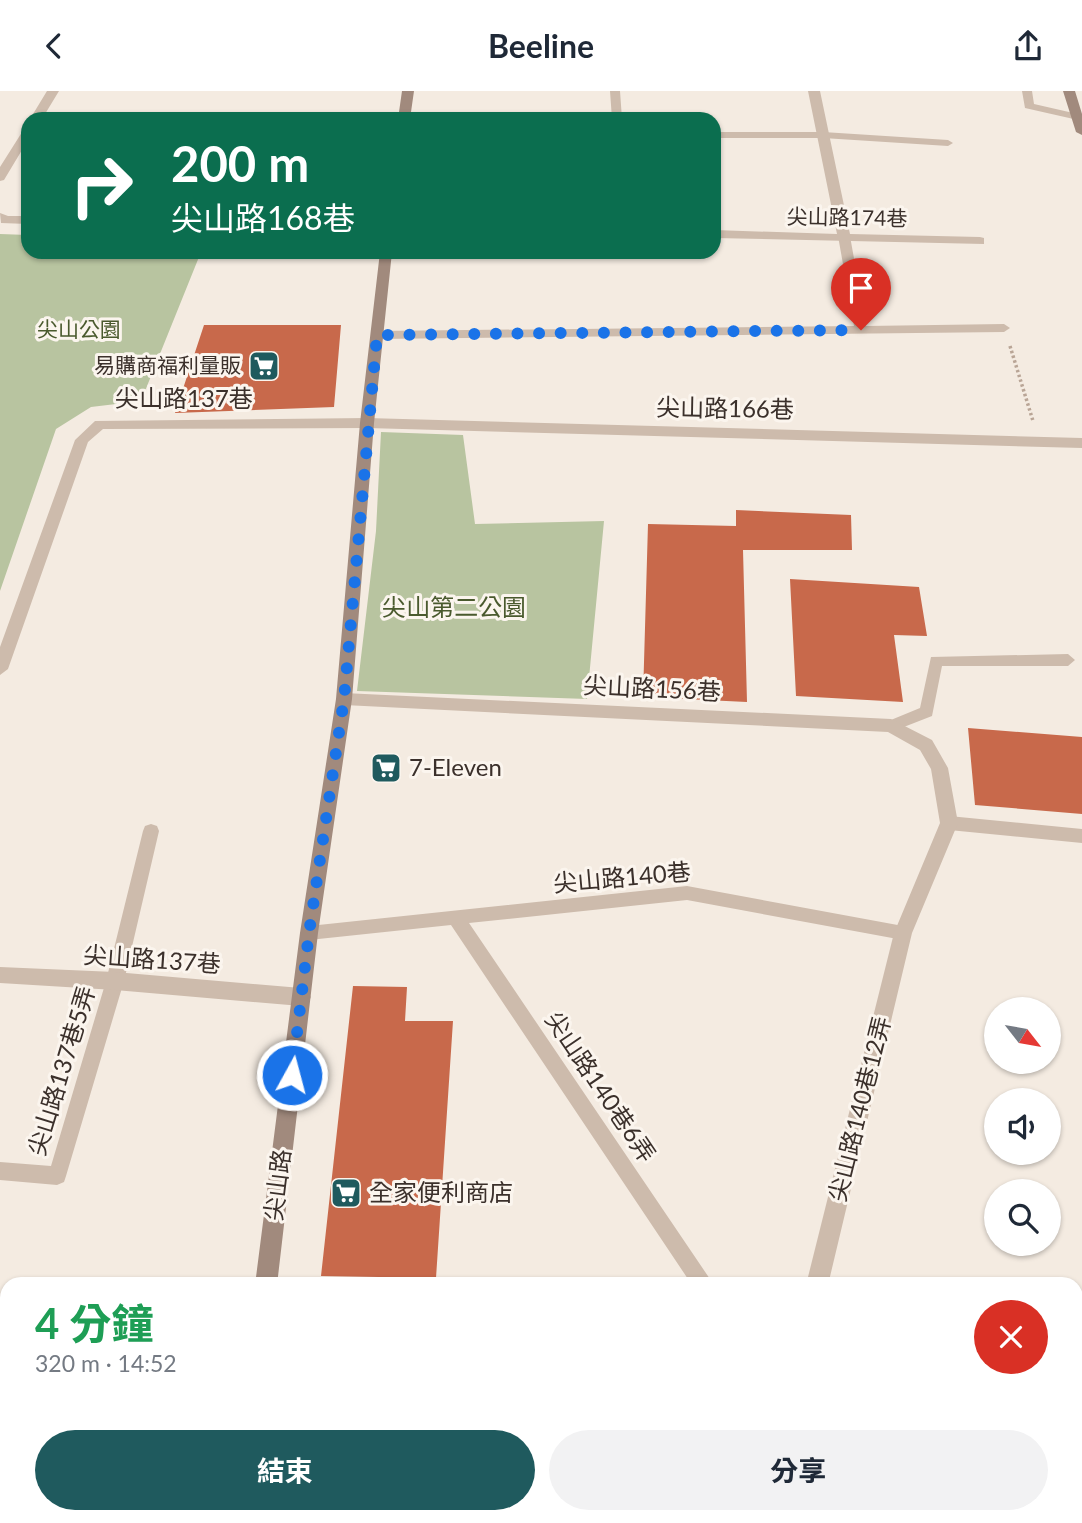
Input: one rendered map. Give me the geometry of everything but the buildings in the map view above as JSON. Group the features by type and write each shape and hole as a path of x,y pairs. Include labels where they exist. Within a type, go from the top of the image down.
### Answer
{"street":[{"path":"40,112 53,91"},
{"path":"405,112 408,91"},
{"path":"814,91 844,236"},
{"path":"1069,91 1082,132"},
{"path":"0,177 21,142"},
{"path":"0,217 21,221"},
{"name":"尖山路174巷","path":"721,234 980,241"},
{"name":"尖山路","path":"267,1277 309,933 344,699 367,423 385,259"},
{"name":"尖山路166巷","path":"367,423 1082,443"},
{"name":"尖山路137巷","path":"0,669 82,440 100,424 367,423"},
{"name":"尖山路156巷","path":"344,699 891,726 926,745 939,768 949,823"},
{"path":"903,933 949,823"},
{"name":"尖山路140巷12弄","path":"819,1277 903,933"},
{"name":"尖山路137巷","path":"0,975 115,981 301,997"}],"lane":[{"path":"615,91 616,112"},
{"path":"1027,91 1029,106 1078,117"},
{"path":"721,135 823,135 948,143"},
{"path":"844,236 861,330"},
{"path":"377,335 1004,328"},
{"path":"891,726 927,712 936,661 1068,660"},
{"path":"949,823 1082,836"},
{"name":"尖山路137巷5弄","path":"0,1171 57,1176 115,981 151,831"},
{"name":"尖山路140巷","path":"309,933 687,893 903,933"},
{"name":"尖山路140巷6弄","path":"456,918 699,1277"}],"path":[{"path":"1004,328 1039,440"}],"green space":[{"name":"尖山公園","path":"0,234 21,235 21,259 198,259 141,401 91,407 56,429 0,591"},
{"name":"尖山第二公園","path":"381,432 463,435 475,524 604,521 587,699 357,691 376,531"}],"place":[{"name":"易購商福利量販","path":"264,366"},
{"name":"7-Eleven","path":"386,768"},
{"name":"全家便利商店","path":"346,1193"}],"route":[{"path":"292,1075 309,933 344,699 377,335 861,330"}]}
